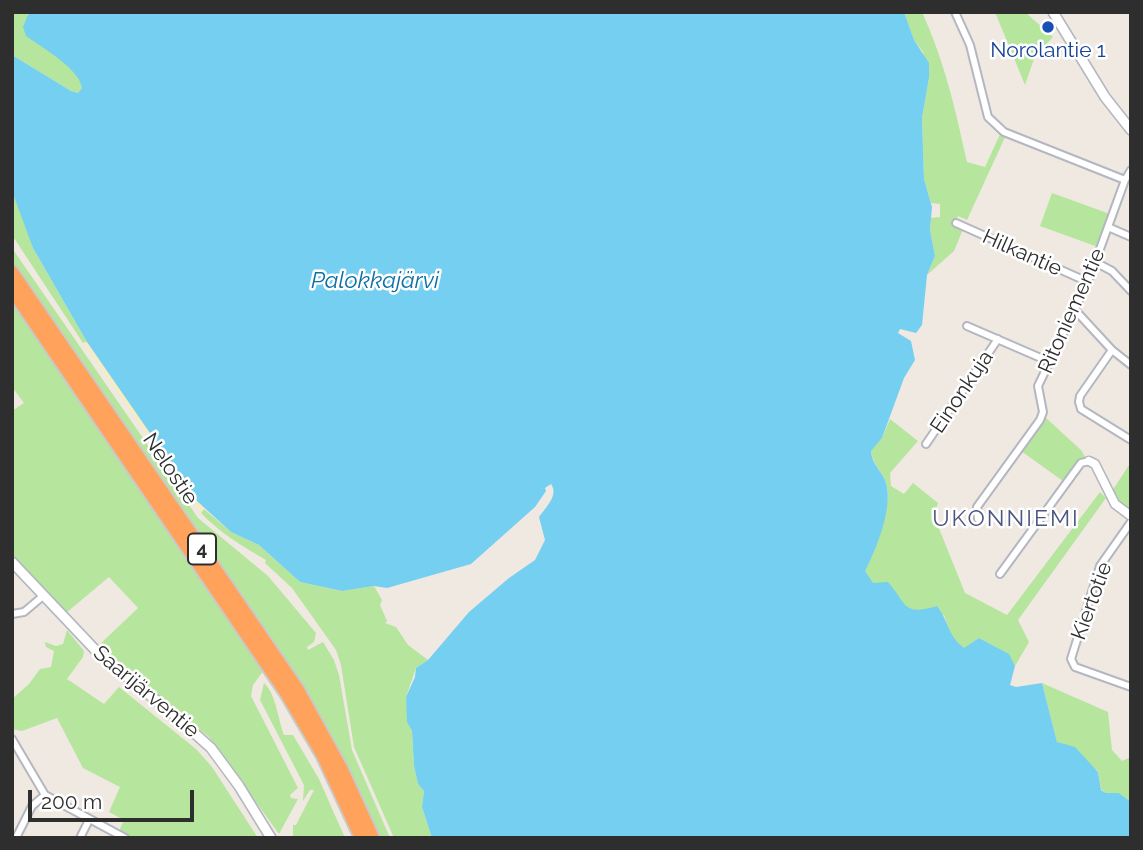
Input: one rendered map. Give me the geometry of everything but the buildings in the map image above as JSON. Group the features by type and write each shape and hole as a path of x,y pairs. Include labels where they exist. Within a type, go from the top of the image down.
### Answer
{"highway":[{"name":"Nelostie","path":"12,272 298,690 342,769 373,838"},
{"name":"Nelostie","path":"12,290 286,693 323,756 361,838"}],"main road":[{"path":"1053,13 1105,97 1130,130"},
{"name":"Saarijärventie","path":"12,562 101,656 200,737 225,766 272,835"}],"street":[{"path":"956,12 970,45 985,110 993,124 1004,132 1125,180"},
{"name":"Ritoniementie","path":"978,519 977,507 1040,420 1043,412 1038,386 1076,310 1131,170"},
{"name":"Hilkantie","path":"956,223 1088,282"},
{"path":"1108,227 1131,237"},
{"path":"1095,262 1112,271 1131,291"},
{"path":"1076,310 1112,350 1131,365"},
{"path":"967,326 1050,362"},
{"name":"Einonkuja","path":"926,444 998,339"},
{"path":"1112,350 1080,396 1079,402 1081,409 1131,440"},
{"path":"1000,574 1081,463 1089,461 1095,464 1115,504 1131,516"},
{"name":"Kiertotie","path":"1131,522 1100,566 1071,659 1075,667 1131,687"},
{"path":"12,614 24,612 43,596"},
{"path":"12,738 45,795 125,838"},
{"path":"15,836 32,806 45,795"},
{"path":"80,838 89,820"}],"green space":[{"path":"12,12 29,12 27,15 82,82 78,93 12,55"},
{"path":"904,12 922,12 930,31 949,86 967,162 985,167 1001,132 1006,135 967,220 958,216 955,222 964,227 954,251 927,275 935,256 930,230 931,218 940,217 940,204 931,203 924,179 922,118 929,78 923,52 914,40"},
{"path":"995,12 1025,12 1053,37 1035,56 1025,85"},
{"path":"12,182 33,248 87,342 83,343 12,235"},
{"path":"1052,193 1110,214 1098,247 1040,226"},
{"path":"12,248 198,518 268,576 316,633 314,642 307,647 308,650 323,642 339,675 352,750 390,838 378,838 259,622 12,263"},
{"path":"12,301 264,670 253,685 251,696 298,788 290,795 291,798 298,799 279,834 209,737 98,646 138,608 109,577 66,613 12,554 12,411 24,403 12,387"},
{"path":"1045,417 1081,450 1086,458 1080,460 1063,481 1021,451"},
{"path":"890,419 918,441 890,473 891,486 904,494 913,483 938,503 934,516 965,593 1007,615 1100,492 1106,498 1018,620 1029,642 1015,666 1008,654 979,638 964,649 953,640 944,615 912,621 858,574 885,515 888,491 871,450 882,438"},
{"path":"1131,462 1131,513 1112,491"},
{"path":"204,509 231,532 259,545 300,582 342,591 374,586 382,600 380,605 387,621 385,623 396,627 408,645 428,660 416,668 406,697 414,766 418,784 424,791 422,807 432,838 394,838 354,747 341,665 336,650 292,588 265,563 266,560 216,527 201,513"},
{"path":"67,630 84,651 83,657 67,679 104,704 119,687 196,749 212,767 258,838 130,838 119,831 124,820 109,812 120,787 83,768 57,718 22,731 12,729 12,699 29,684 40,669 51,667 54,651 46,647 45,642 56,646 63,644"},
{"path":"264,683 274,700 284,735 293,735 319,779 345,838 293,838 293,825 296,825 314,790 310,790 303,801 304,785 260,700"},
{"path":"1042,683 1108,712 1112,750 1122,761 1131,757 1131,802 1119,793 1106,793 1101,789 1098,771 1057,742"}],"sand":[{"path":"87,342 204,509 201,513 83,343"}],"water":[{"name":"Palokkajärvi","path":"29,12 904,12 914,40 929,63 922,118 924,179 932,207 930,230 935,256 927,275 922,325 916,333 900,329 898,333 911,341 915,360 904,378 882,438 871,451 885,480 888,501 879,539 865,571 873,583 888,582 911,609 937,606 954,638 964,648 979,638 1009,654 1015,666 1010,685 1016,687 1042,683 1057,742 1075,747 1098,772 1101,790 1106,793 1119,793 1131,802 1131,838 432,838 422,807 424,791 418,784 412,731 407,722 406,697 416,668 428,660 469,612 535,560 545,540 539,517 551,501 553,488 551,484 545,488 546,491 535,507 471,564 387,588 374,586 342,591 300,582 259,545 231,532 197,501 87,342 33,248 12,191 12,55 71,91 78,93 82,88 75,73 26,36 23,27"}],"place":[{"name":"Norolantie 1","path":"1048,27"}],"district":[{"name":"UKONNIEMI","path":"1006,519"}]}
